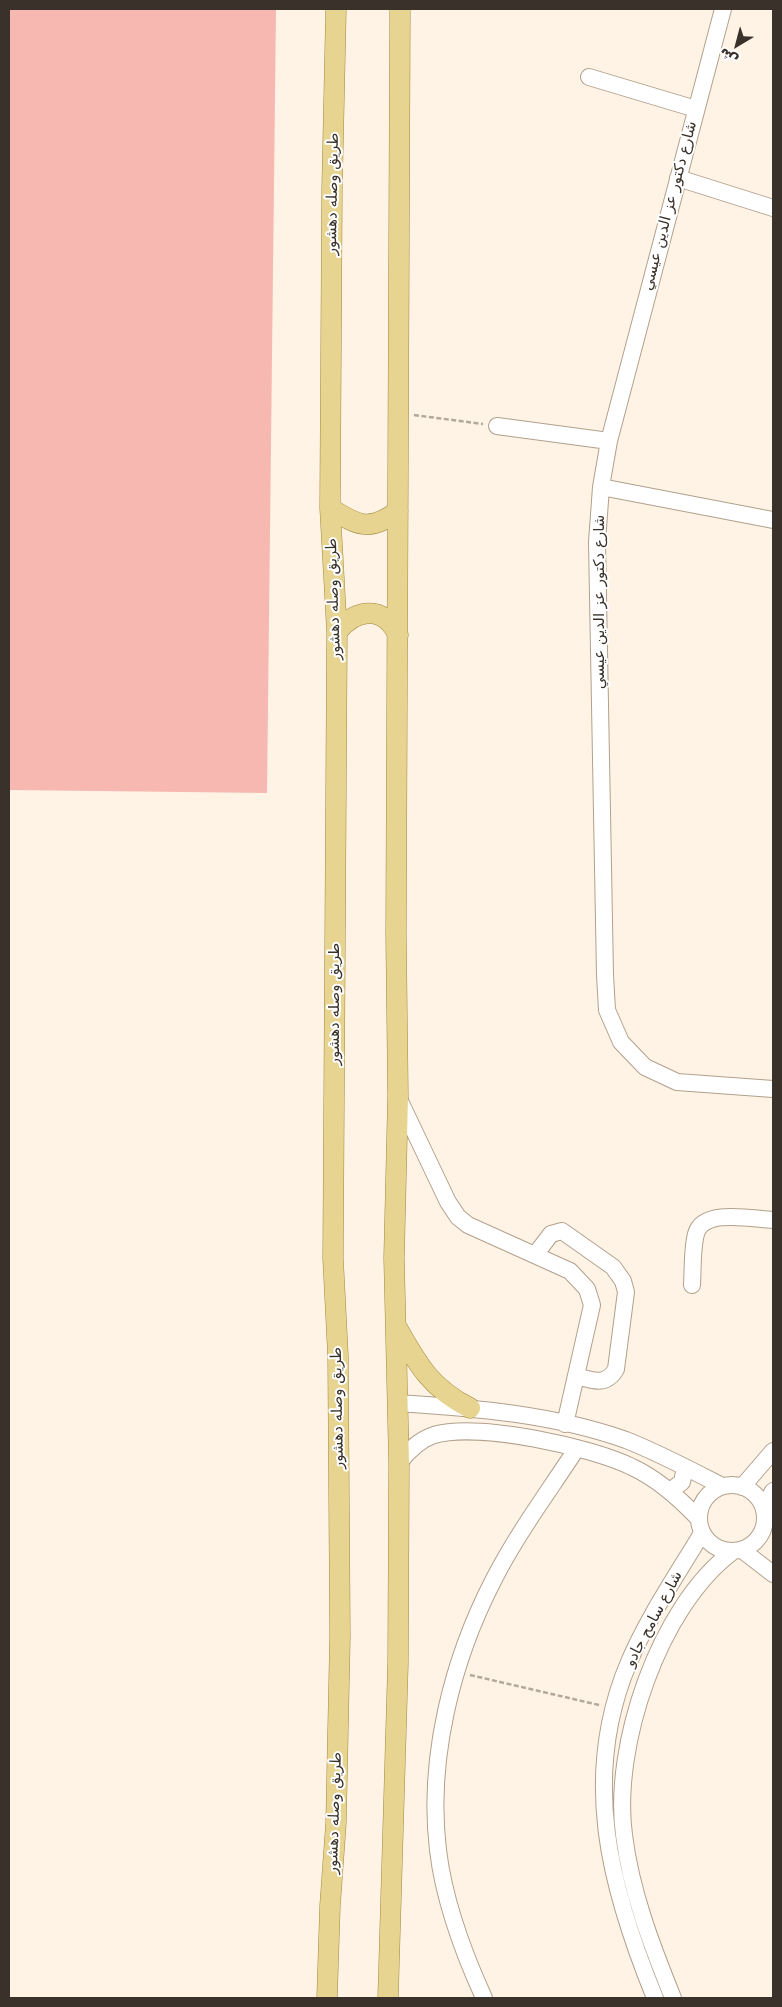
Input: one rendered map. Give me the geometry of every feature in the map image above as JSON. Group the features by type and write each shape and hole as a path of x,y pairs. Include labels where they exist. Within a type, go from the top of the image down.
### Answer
{"main road":[{"name":"طريق وصله دهشور","path":"327,1998 330,1906 336,1823 340,1636 338,1356 333,1258 337,632 330,508 332,198 336,9"},
{"path":"388,1998 398,1673 399,1462 395,1324 398,1096 396,924 400,413 400,9"},
{"path":"330,508 350,521 365,525 380,523 398,511"},
{"path":"337,632 345,622 361,613 379,614 393,625 398,635"},
{"path":"395,1324 429,1380 441,1391 470,1408"}],"street":[{"name":"شارع دكتور عز الدين عيسي","path":"723,9 609,441 601,487 597,542 607,1010 621,1042 645,1067 676,1082 773,1089"},
{"path":"589,77 696,109"},
{"path":"678,178 773,208"},
{"path":"497,426 609,441"},
{"path":"601,487 773,520"},
{"path":"398,1096 448,1202 458,1217 468,1225 577,1276 590,1297 592,1305 565,1424"},
{"path":"692,1285 696,1233 703,1222 713,1217 773,1220"},
{"path":"535,1255 551,1234 562,1231 613,1267 624,1281 626,1292 616,1370 608,1379 600,1382 576,1376"},
{"path":"398,1403 503,1412 565,1424 627,1441 722,1486"},
{"path":"501,1434 503,1412"},
{"path":"399,1462 408,1450 421,1441 435,1435 450,1432 501,1434 577,1448 612,1458 632,1467 670,1491 700,1526 714,1547 737,1551 773,1569"},
{"path":"484,1998 462,1944 446,1894 435,1825 438,1765 457,1672 469,1634 495,1577 577,1448"},
{"path":"742,1487 773,1451"},
{"path":"670,1491 682,1482 685,1468"},
{"path":"700,1526 705,1498 722,1486 732,1485 752,1491 767,1516"},
{"path":"737,1551 750,1546 762,1532 773,1491"},
{"name":"شارع سامح جادو","path":"655,1998 622,1911 608,1846 603,1798 604,1768 614,1708 629,1662 700,1526"},
{"name":"شارع سامح جادو","path":"673,1998 655,1952 632,1883 627,1858 622,1807 625,1765 633,1721 658,1653 674,1621 705,1576 737,1551"}],"path":[{"path":"400,413 497,426"},
{"path":"457,1672 614,1708"}],"shaded area":[{"path":"9,9 276,9 267,793 9,790"}]}
